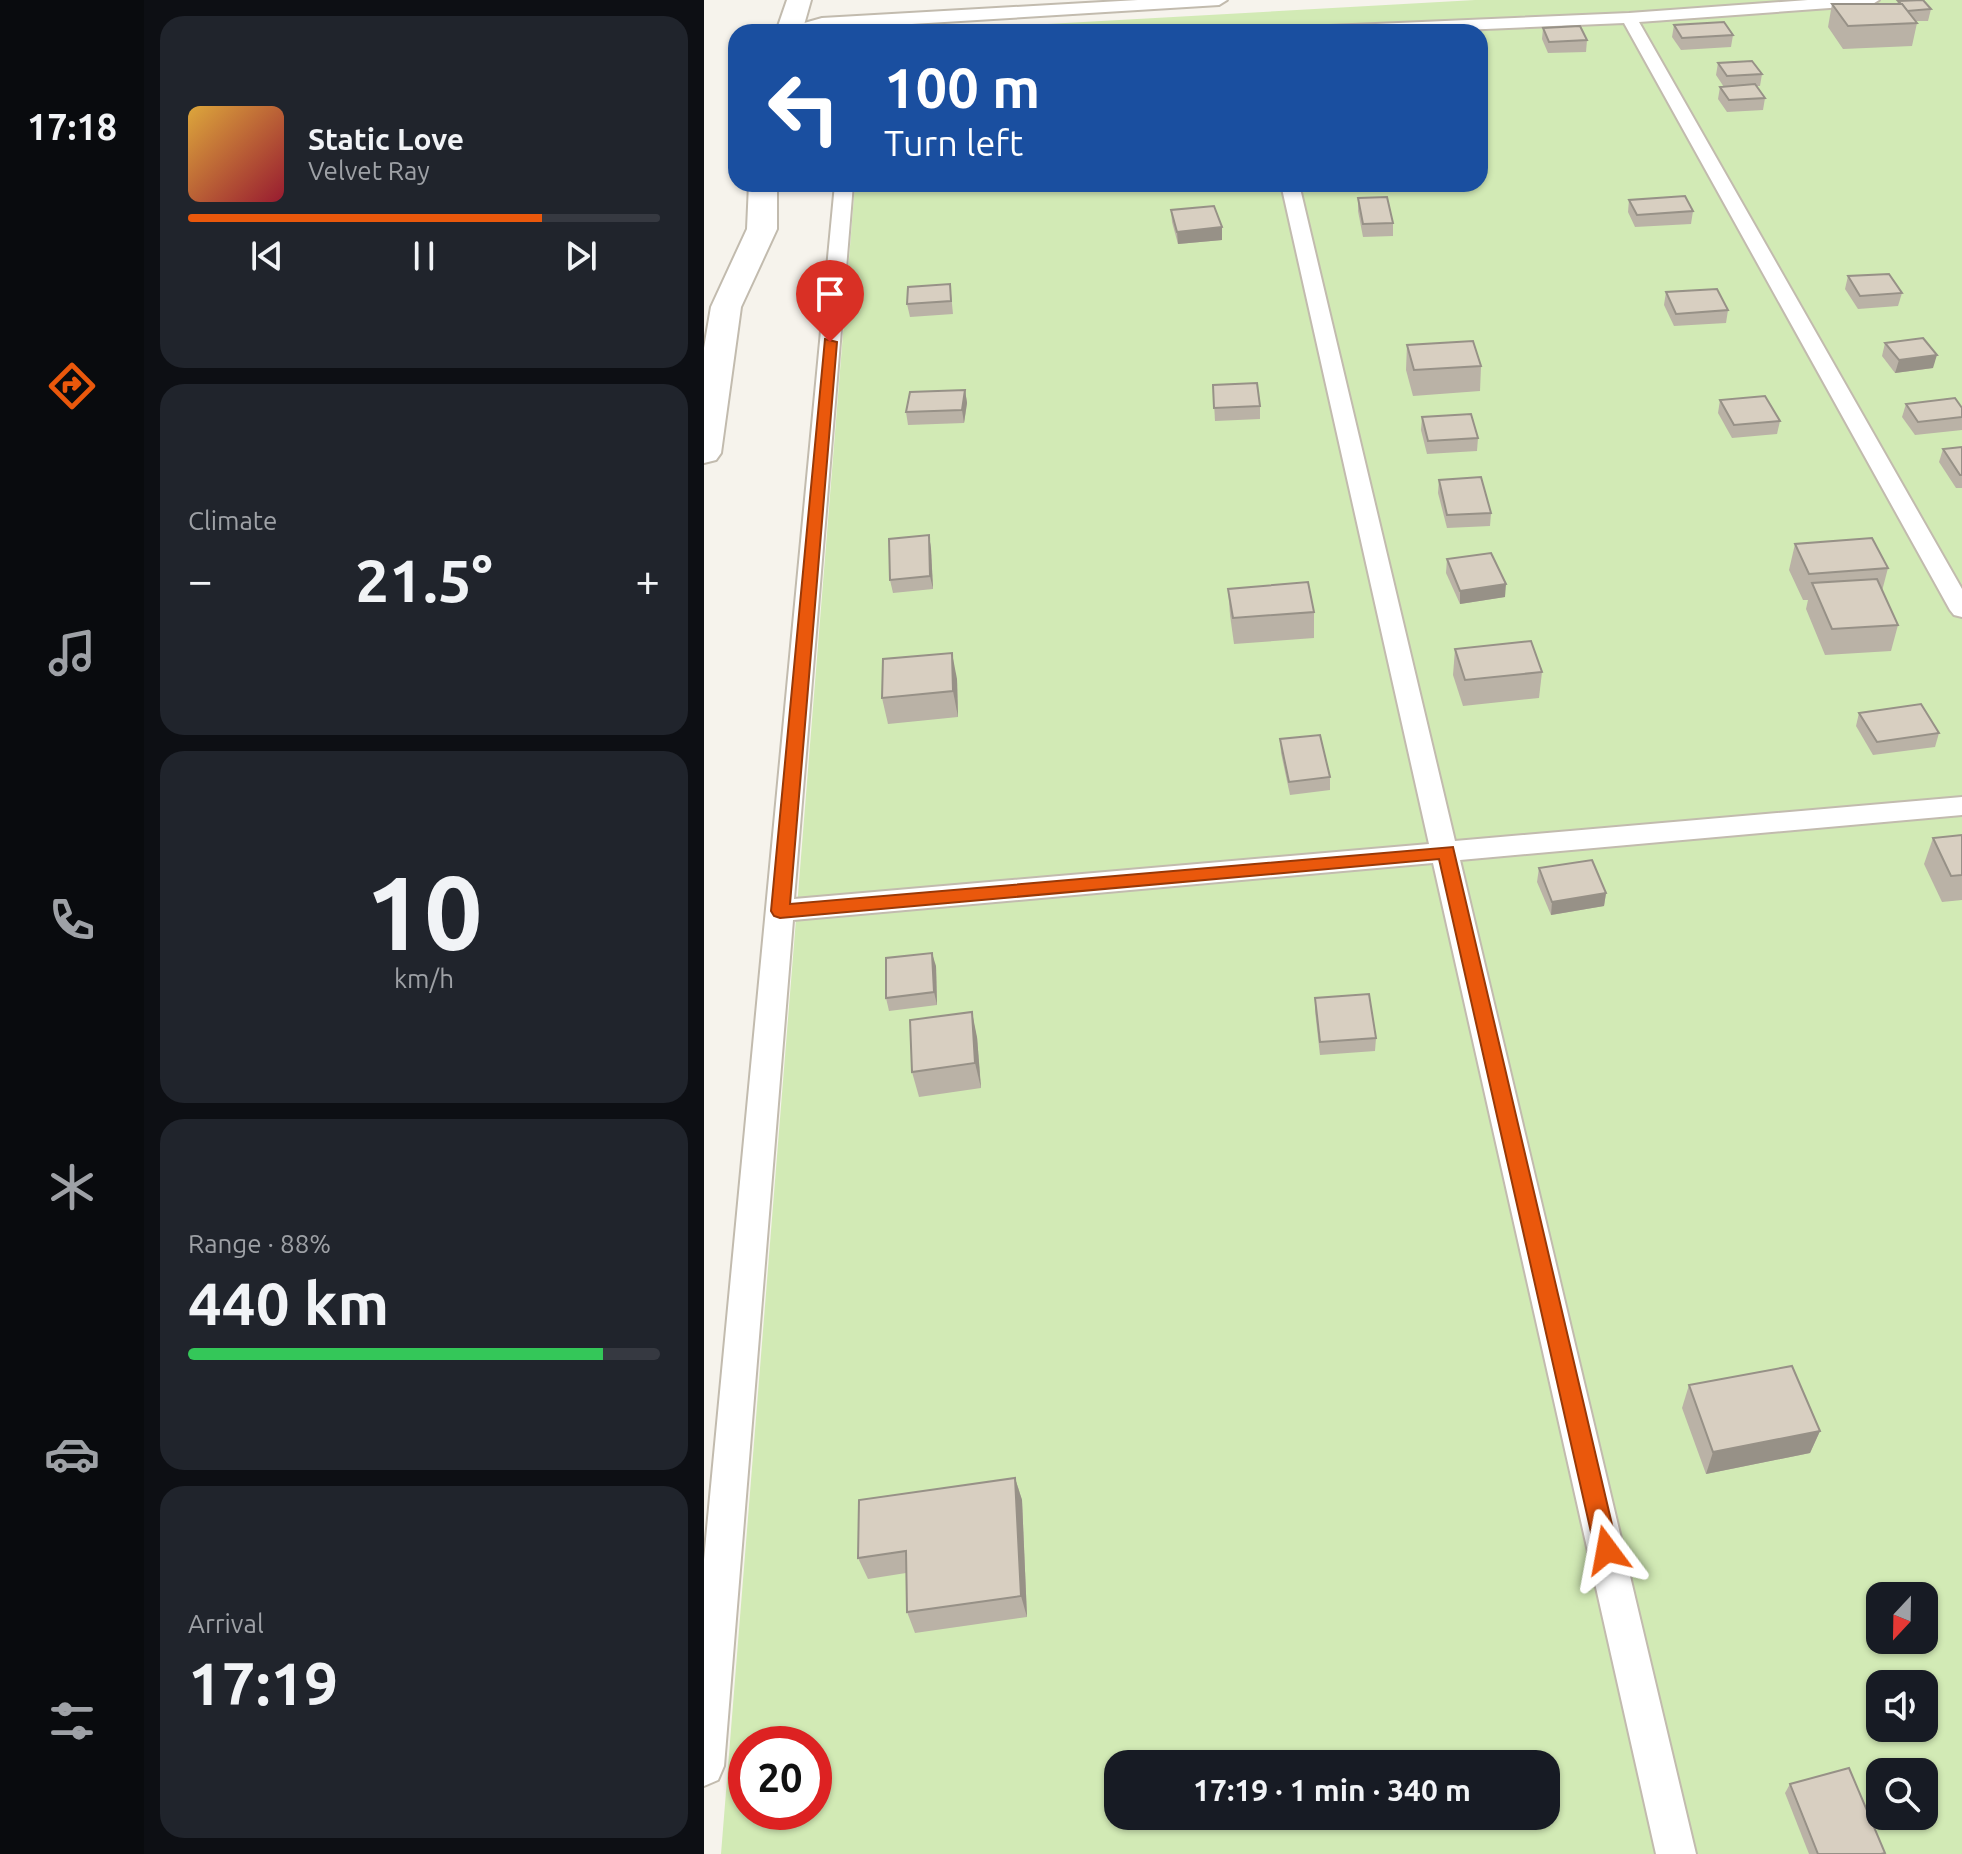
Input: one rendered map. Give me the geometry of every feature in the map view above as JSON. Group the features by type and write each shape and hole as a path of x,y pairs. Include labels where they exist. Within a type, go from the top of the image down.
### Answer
{"street":[{"path":"792,24 799,0"},
{"path":"704,453 726,307 762,229 763,192"}],"lane":[{"path":"818,24 1219,0"},
{"path":"1488,24 1629,18 1871,0"},
{"path":"1629,18 1962,610"},
{"path":"704,1766 843,192"},
{"path":"1292,192 1447,852 1676,1854"},
{"path":"780,911 1962,806"}],"green space":[{"path":"1475,0 1962,0 1962,1854 721,1854 728,1767 728,1830 832,1830 832,1726 731,1726 854,192 1488,192 1488,24 1049,24"}],"building":[{"path":"1923,0 1931,9 1907,11 1898,1"},
{"path":"1832,4 1902,4 1917,23 1848,26"},
{"path":"1724,22 1733,35 1682,38 1674,25"},
{"path":"1580,26 1587,40 1549,42 1543,28"},
{"path":"1752,61 1762,74 1727,76 1718,63"},
{"path":"1755,84 1765,98 1729,100 1720,87"},
{"path":"1685,196 1693,211 1637,215 1629,200"},
{"path":"1387,197 1393,223 1363,224 1358,198"},
{"path":"1214,206 1222,227 1177,232 1171,210"},
{"path":"1889,274 1902,293 1860,296 1848,276"},
{"path":"950,284 951,301 907,304 908,287"},
{"path":"1717,289 1728,310 1676,314 1666,292"},
{"path":"1923,338 1937,355 1899,360 1885,343"},
{"path":"1473,341 1481,366 1414,370 1407,345"},
{"path":"1257,383 1260,406 1214,408 1213,385"},
{"path":"965,390 962,410 906,412 910,392"},
{"path":"1765,396 1780,421 1734,425 1720,400"},
{"path":"1955,398 1962,408 1962,417 1918,422 1906,404"},
{"path":"1471,414 1478,438 1428,441 1422,417"},
{"path":"1962,447 1962,475 1960,475 1943,449"},
{"path":"1481,477 1491,513 1447,515 1439,480"},
{"path":"929,535 930,576 890,580 889,539"},
{"path":"1872,538 1888,568 1809,574 1795,544"},
{"path":"1491,553 1506,584 1460,591 1447,559"},
{"path":"1877,579 1898,625 1832,629 1812,583"},
{"path":"1308,582 1314,612 1233,618 1228,589"},
{"path":"1531,641 1542,672 1465,680 1455,649"},
{"path":"952,653 953,691 882,698 883,659"},
{"path":"1921,704 1939,733 1877,742 1859,713"},
{"path":"1320,735 1330,777 1289,782 1280,739"},
{"path":"1962,835 1962,875 1951,876 1933,838"},
{"path":"1592,860 1606,893 1552,902 1539,868"},
{"path":"932,953 934,992 886,998 886,958"},
{"path":"1369,994 1376,1038 1320,1042 1315,998"},
{"path":"972,1012 975,1063 912,1072 910,1020"},
{"path":"1792,1366 1820,1431 1713,1452 1689,1385"},
{"path":"1015,1478 1021,1596 907,1612 906,1551 858,1558 859,1500"},
{"path":"1849,1768 1866,1808 1866,1830 1875,1830 1885,1853 1818,1854 1790,1784"}],"route":[{"path":"830,342 780,911 1447,852 1607,1550"}]}
